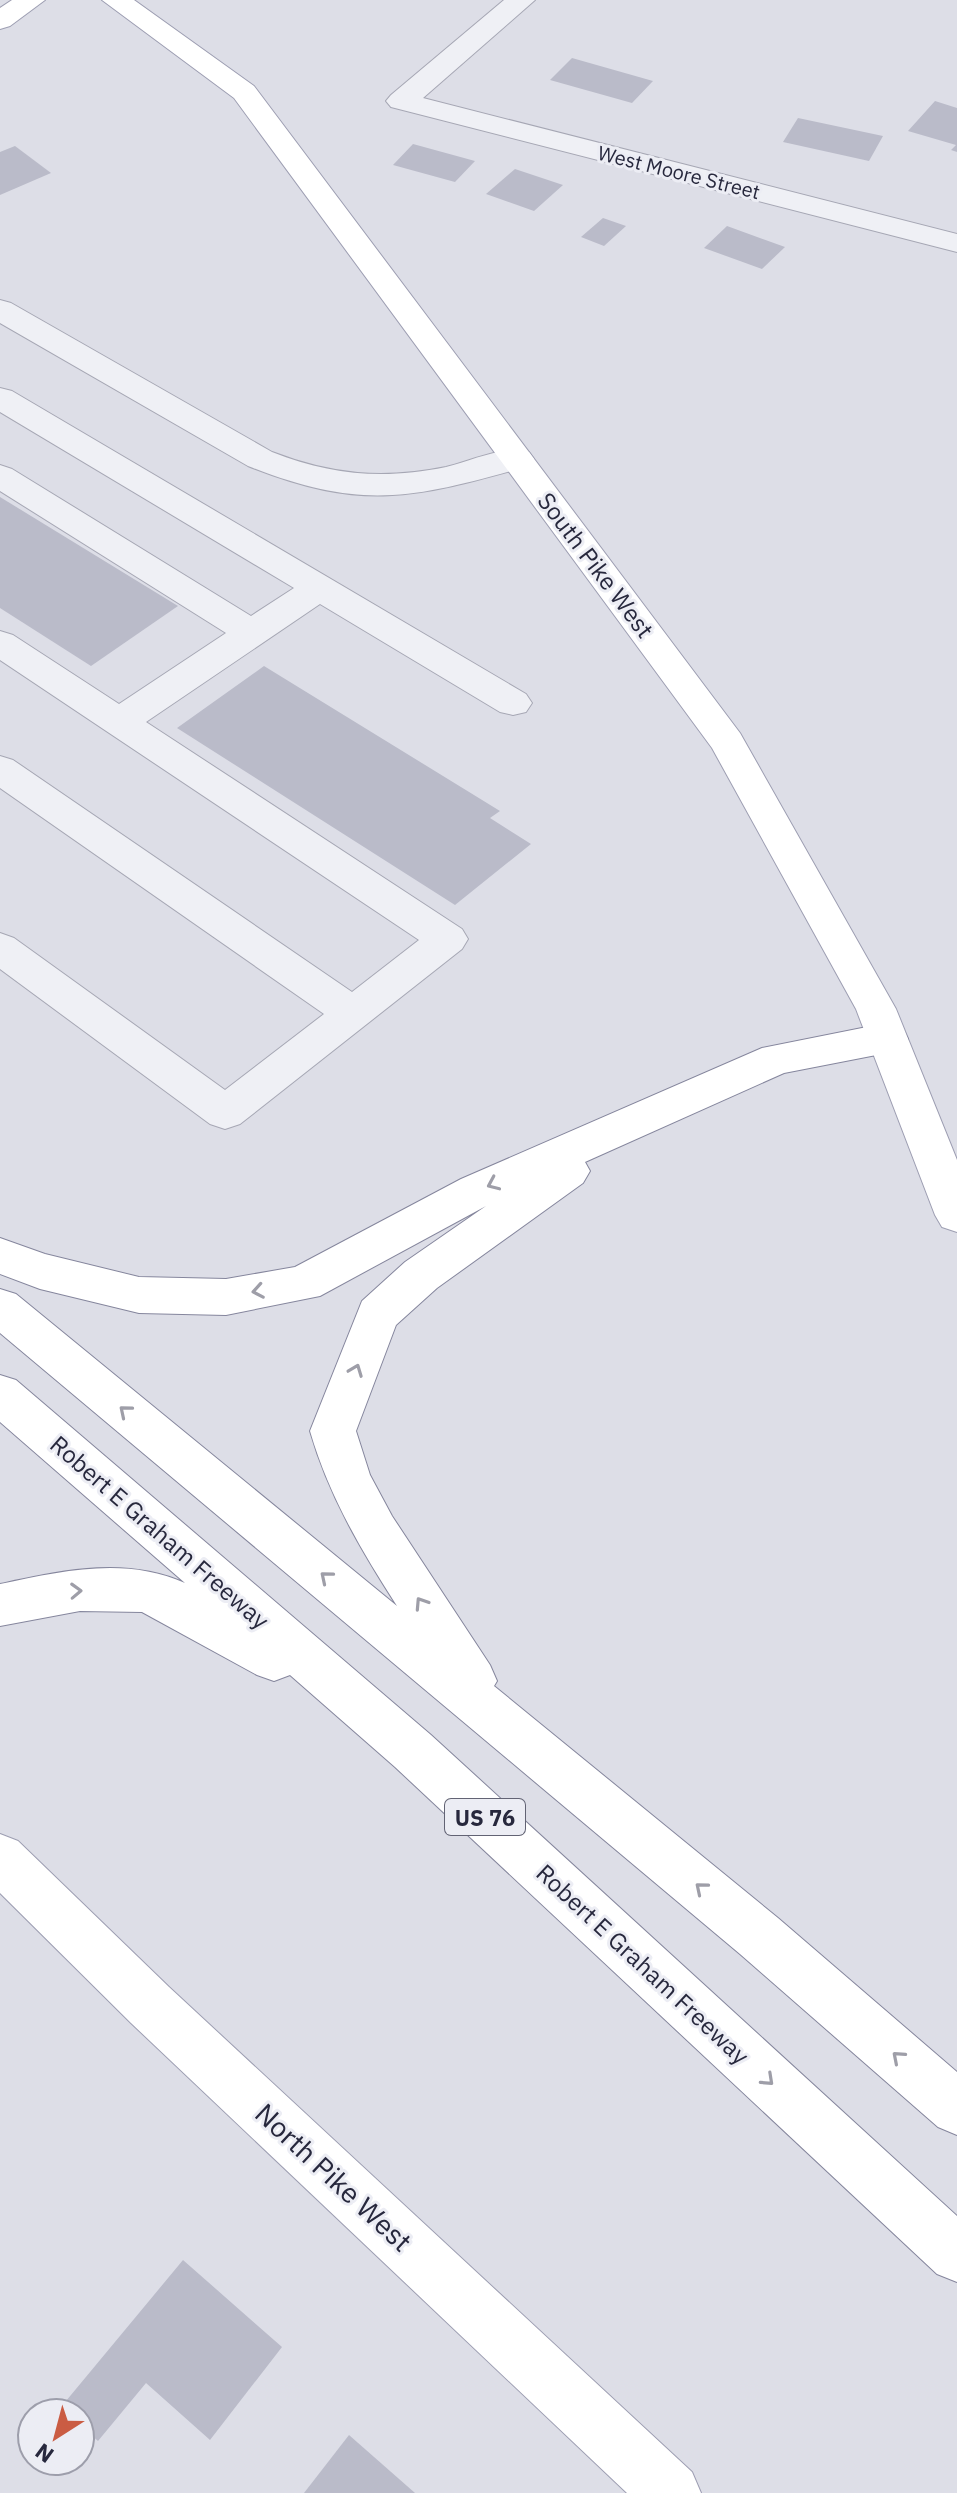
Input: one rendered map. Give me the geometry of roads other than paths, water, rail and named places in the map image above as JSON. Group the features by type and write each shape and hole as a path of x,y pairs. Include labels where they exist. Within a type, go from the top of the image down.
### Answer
{"main road":[{"path":"0,20 31,0"},
{"name":"South Pike West","path":"116,0 244,92 727,742 876,1009 957,1215"},
{"path":"0,1256 40,1271 139,1295 226,1297 304,1283 476,1191 777,1059 887,1039"},
{"path":"494,1715 375,1531 347,1478 333,1431 378,1314 421,1275 641,1118"},
{"path":"0,1307 494,1715 957,2108"},
{"name":"Robert E Graham Freeway","path":"0,1394 413,1751 957,2254"},
{"path":"0,1605 62,1591 113,1589 160,1595 198,1618 229,1629 413,1751"},
{"name":"North Pike West","path":"0,1858 150,2005 671,2493"}],"street":[{"name":"West Moore Street","path":"521,0 401,101 957,243"},
{"path":"0,310 260,459 301,477 345,487 381,489 418,485 517,459"},
{"path":"0,398 513,703"},
{"path":"0,476 252,633"},
{"path":"119,722 319,588"},
{"path":"0,643 448,939 225,1113 0,948"},
{"path":"0,769 353,1013"}]}
